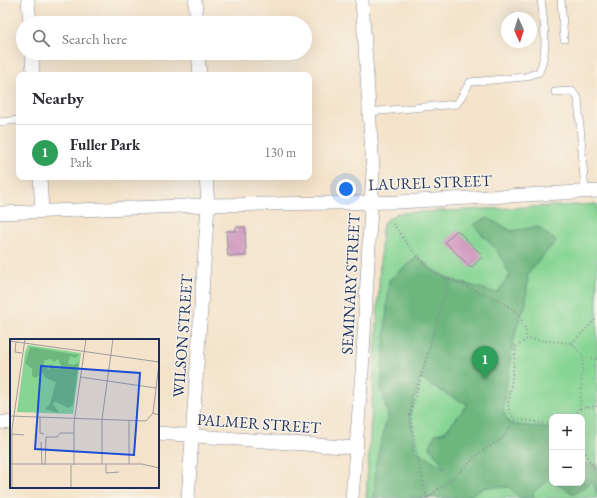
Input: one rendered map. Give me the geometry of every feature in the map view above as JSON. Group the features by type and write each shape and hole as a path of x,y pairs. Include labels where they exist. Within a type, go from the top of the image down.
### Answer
{"street":[{"path":"28,0 29,16"},
{"path":"195,0 196,16"},
{"name":"SEMINARY STREET","path":"352,498 362,372 373,170 362,0"},
{"path":"32,60 33,72"},
{"path":"199,60 200,72"},
{"path":"40,180 42,211"},
{"name":"WILSON STREET","path":"188,498 208,205 206,180"},
{"name":"LAUREL STREET","path":"0,213 208,205 398,202 591,192"},
{"path":"0,422 10,423"},
{"name":"PALMER STREET","path":"159,433 357,448"}],"lane":[{"path":"369,112 457,104 470,82 525,77 540,72 544,62 546,42 541,0"},
{"path":"561,0 564,39"},
{"path":"555,92 572,91 578,98 591,192"},
{"path":"0,122 16,120"}],"path":[{"path":"393,224 410,248 433,271 502,301 515,312 522,320 527,339"},
{"path":"449,279 410,415 416,451 427,497 453,478 481,452 503,438 516,419"},
{"path":"572,343 597,318"},
{"path":"549,424 516,419 511,415 508,408 516,347 527,339 572,343 583,357 597,360"},
{"path":"577,414 580,408 583,357"},
{"path":"580,408 597,406"},
{"path":"584,450 592,466 597,470"}],"green space":[{"path":"597,204 597,498 366,498 382,229 384,222 397,213"},
{"path":"487,218 512,231 538,227 556,241 528,273 526,303 517,325 503,411 510,424 549,429 549,480 533,492 534,498 520,498 509,487 486,487 467,497 468,498 374,498 376,463 388,415 381,388 389,280 418,256 433,271 449,279 497,293 510,275 497,250 473,225","holes":["420,378 450,396 468,404 445,432 435,434 430,447 446,469 416,451 410,415"]},
{"path":"597,463 597,495 593,481 574,494 561,486 585,486 585,464 592,466"}],"building":[{"path":"236,227 245,227 246,256 228,256 226,231 236,231"},
{"path":"457,230 483,256 471,268 445,242"}],"place":[{"name":"Fuller Park","path":"485,379"}]}
